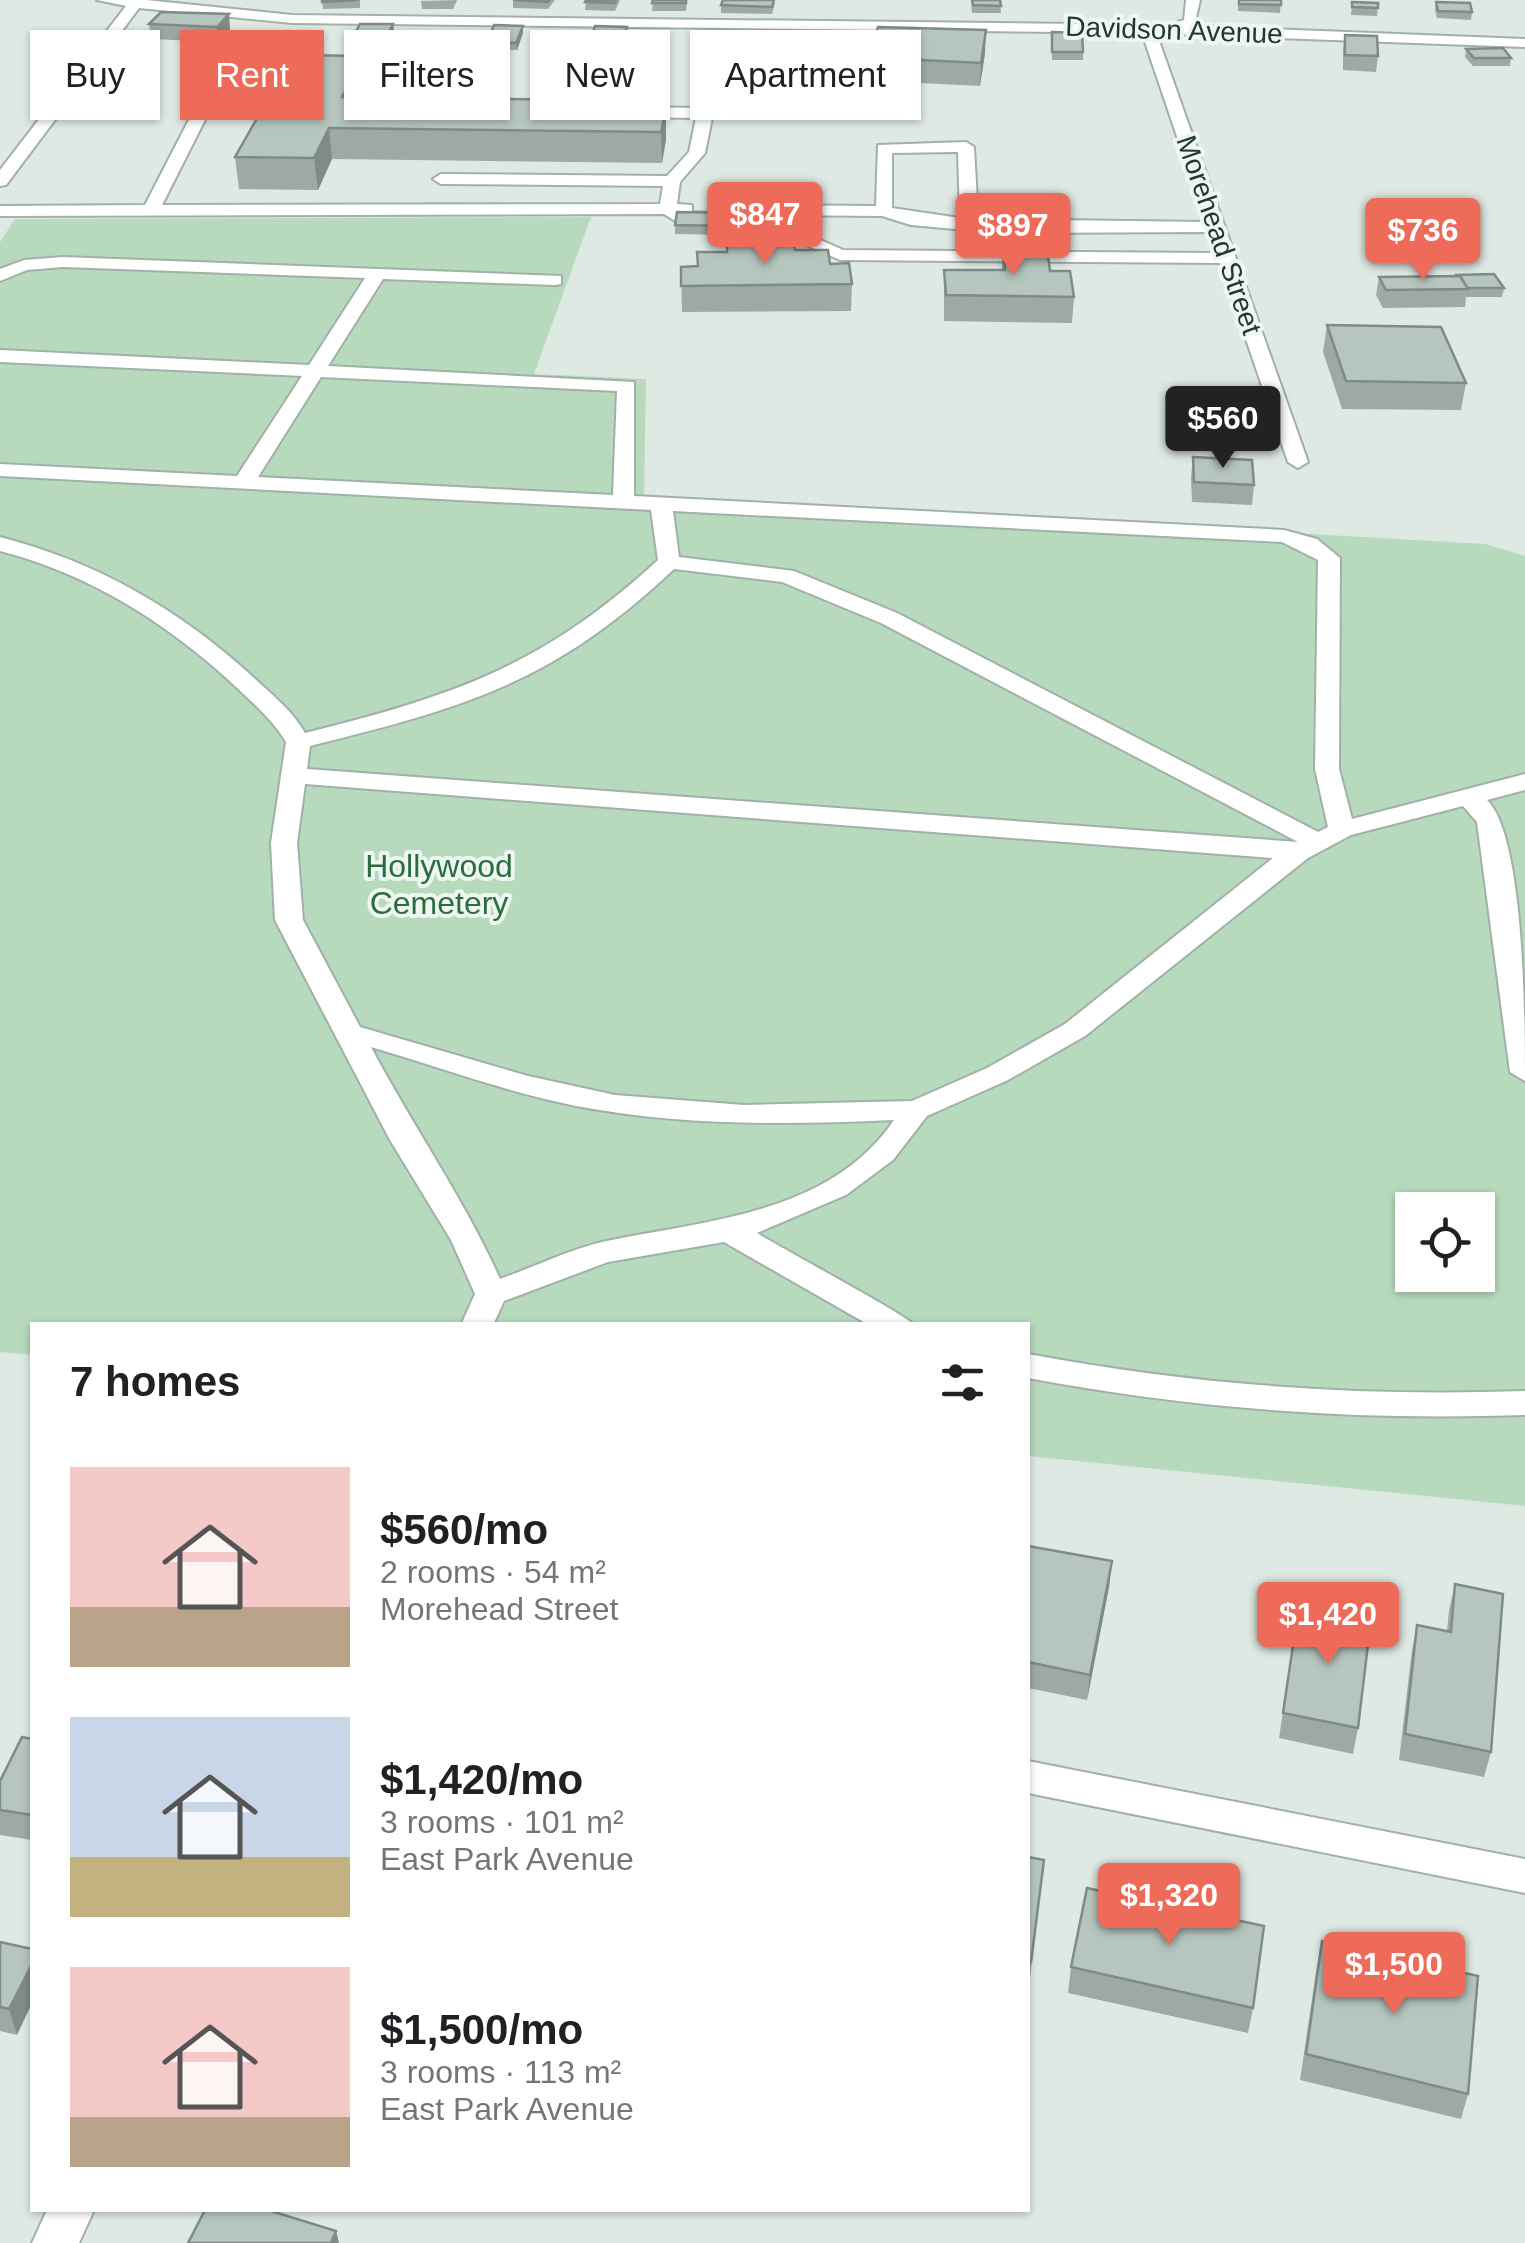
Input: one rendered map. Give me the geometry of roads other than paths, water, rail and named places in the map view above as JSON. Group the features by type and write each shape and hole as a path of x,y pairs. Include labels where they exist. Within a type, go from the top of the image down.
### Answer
{"street":[{"name":"Davidson Avenue","path":"104,0 292,19 830,18 1525,43"},
{"path":"1180,29 1192,22 1193,0"},
{"path":"2,177 136,2"},
{"name":"Morehead Street","path":"1180,29 1150,36 1213,227 1298,462"},
{"path":"152,210 218,79 344,81"},
{"path":"668,209 672,181 697,153 705,113 670,113"},
{"path":"902,256 891,215 884,148 966,147 970,220"},
{"path":"441,179 672,181"},
{"path":"0,211 668,209 891,215 970,220 998,228 1213,227"},
{"path":"668,209 677,217 764,220 840,255 1226,258"},
{"path":"1088,226 1095,257"},
{"path":"0,276 43,262 555,280"},
{"path":"244,482 377,274"},
{"path":"0,356 627,386 623,501"},
{"path":"0,470 1227,531 1309,544 1329,558 1327,768 1342,830"},
{"path":"661,504 669,562"},
{"path":"0,544 71,564 124,592 268,704 298,742 297,776 284,843 285,903 303,951 352,1034 405,1140 467,1240 491,1294 479,1322"},
{"path":"298,742 416,712 502,682 597,620 669,562 768,572 857,604 1308,846"},
{"path":"297,776 1308,846"},
{"path":"352,1034 428,1052 572,1096 648,1108 754,1116 916,1110 968,1090 1075,1029 1228,902 1308,846 1342,830 1525,782"},
{"path":"1465,796 1482,808 1490,822 1525,1072"},
{"path":"491,1294 602,1253 728,1232 780,1215 822,1194 906,1129 916,1110"},
{"path":"728,1232 891,1322"},
{"path":"1030,1366 1117,1384 1275,1400 1442,1407 1525,1402"},
{"path":"1030,1777 1525,1876"},
{"path":"55,2243 70,2212"}],"park label":[{"name":"Hollywood Cemetery","path":"439,884"}]}
